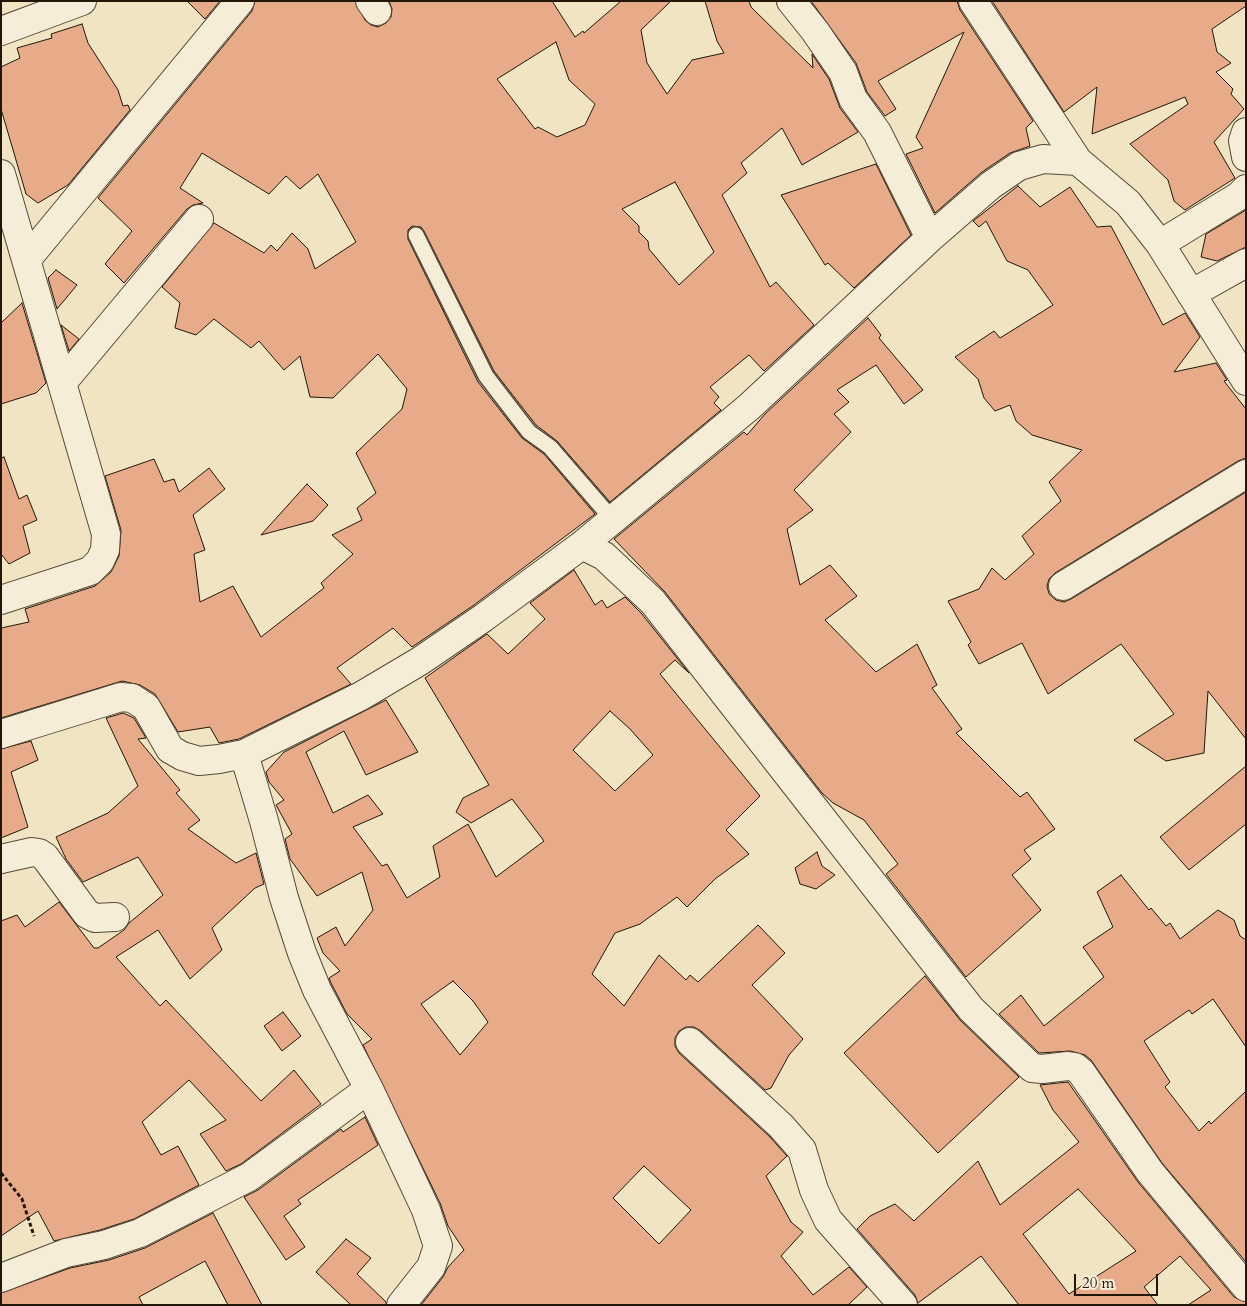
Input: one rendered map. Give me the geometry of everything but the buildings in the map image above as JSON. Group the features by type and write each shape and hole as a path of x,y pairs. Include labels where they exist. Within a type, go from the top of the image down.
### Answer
{"street":[{"path":"1,31 82,1"},
{"path":"27,259 240,1"},
{"path":"791,1 815,31 843,72 853,99 877,132 930,238"},
{"path":"972,1 1078,161 1128,203 1160,244 1246,382"},
{"path":"1246,132 1243,141 1246,157"},
{"path":"1,734 121,697 132,698 146,707 170,749 182,756 199,761 219,759 244,754 361,696 420,661 498,608 613,520 749,408 930,238 991,185 1019,166 1043,159 1078,161"},
{"path":"1,174 106,534 105,550 100,561 90,571 1,600"},
{"path":"1160,244 1240,196 1246,189"},
{"path":"62,383 199,219"},
{"path":"1191,294 1246,262"},
{"path":"1064,586 1246,474"},
{"path":"582,545 604,556 653,602 972,1009 1032,1068 1042,1069 1068,1066 1075,1067 1081,1072 1150,1172 1246,1286"},
{"path":"244,754 284,898 302,953 317,990 370,1089 426,1210 438,1246 436,1259 431,1267 401,1305"},
{"path":"1,858 32,852 39,853 45,857 87,914 94,918 116,917"},
{"path":"690,1042 781,1126 802,1150 814,1190 828,1220 903,1305"},
{"path":"1,1278 43,1262 140,1234 248,1176 370,1089"}],"lane":[{"path":"416,235 486,376 528,432 550,447 613,520"}],"path":[{"path":"1,1173 22,1199 43,1262"}]}
